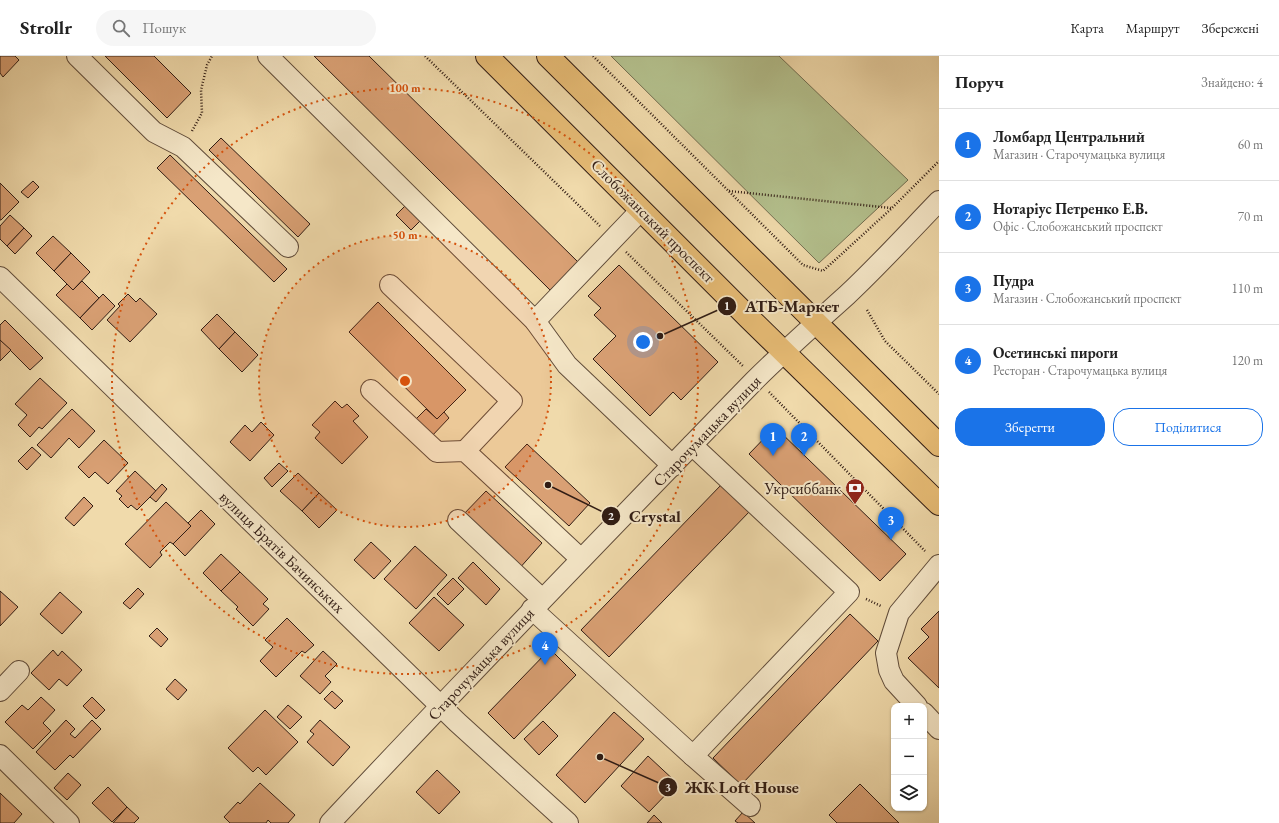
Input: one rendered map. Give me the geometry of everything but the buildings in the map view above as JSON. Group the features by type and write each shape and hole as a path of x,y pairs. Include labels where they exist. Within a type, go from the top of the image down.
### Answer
{"main road":[{"name":"Слобожанський проспект","path":"487,56 939,504"},
{"path":"548,56 939,446"}],"street":[{"path":"77,56 154,132 183,147 288,247"},
{"path":"268,56 535,321 567,365 673,466"},
{"name":"Старочумацька вулиця","path":"330,823 537,604 692,445 784,352 815,322 848,294 939,201"},
{"path":"535,321 641,210"},
{"name":"вулиця Братів Бачинських","path":"0,277 440,706 568,823"},
{"path":"371,390 436,452 465,451 512,401 390,285"},
{"path":"692,445 849,592 693,756"},
{"path":"465,451 581,559"},
{"path":"458,520 537,604 693,756 750,806"},
{"path":"914,703 894,681 889,670 886,653 899,613 939,565"},
{"path":"0,691 19,671"},
{"path":"927,716 939,729"},
{"path":"0,755 69,823"}],"path":[{"path":"183,147 202,112 201,90 207,65 212,56"},
{"path":"425,56 757,379 939,565"},
{"path":"592,56 803,265 823,271 892,208 939,160"},
{"path":"728,191 892,208"},
{"path":"866,310 885,341 939,394"},
{"path":"849,592 899,613"}],"green space":[{"path":"611,56 779,56 908,180 819,263"}],"place":[{"name":"АТБ-Маркет","path":"660,336"},
{"name":"Ломбард Центральний","path":"773,456"},
{"name":"Нотаріус Петренко Е.В.","path":"804,456"},
{"name":"Crystal","path":"548,485"},
{"name":"Укрсиббанк","path":"855,505"},
{"name":"Пудра","path":"891,540"},
{"name":"Осетинські пироги","path":"545,665"},
{"name":"ЖК Loft House","path":"600,757"}]}
